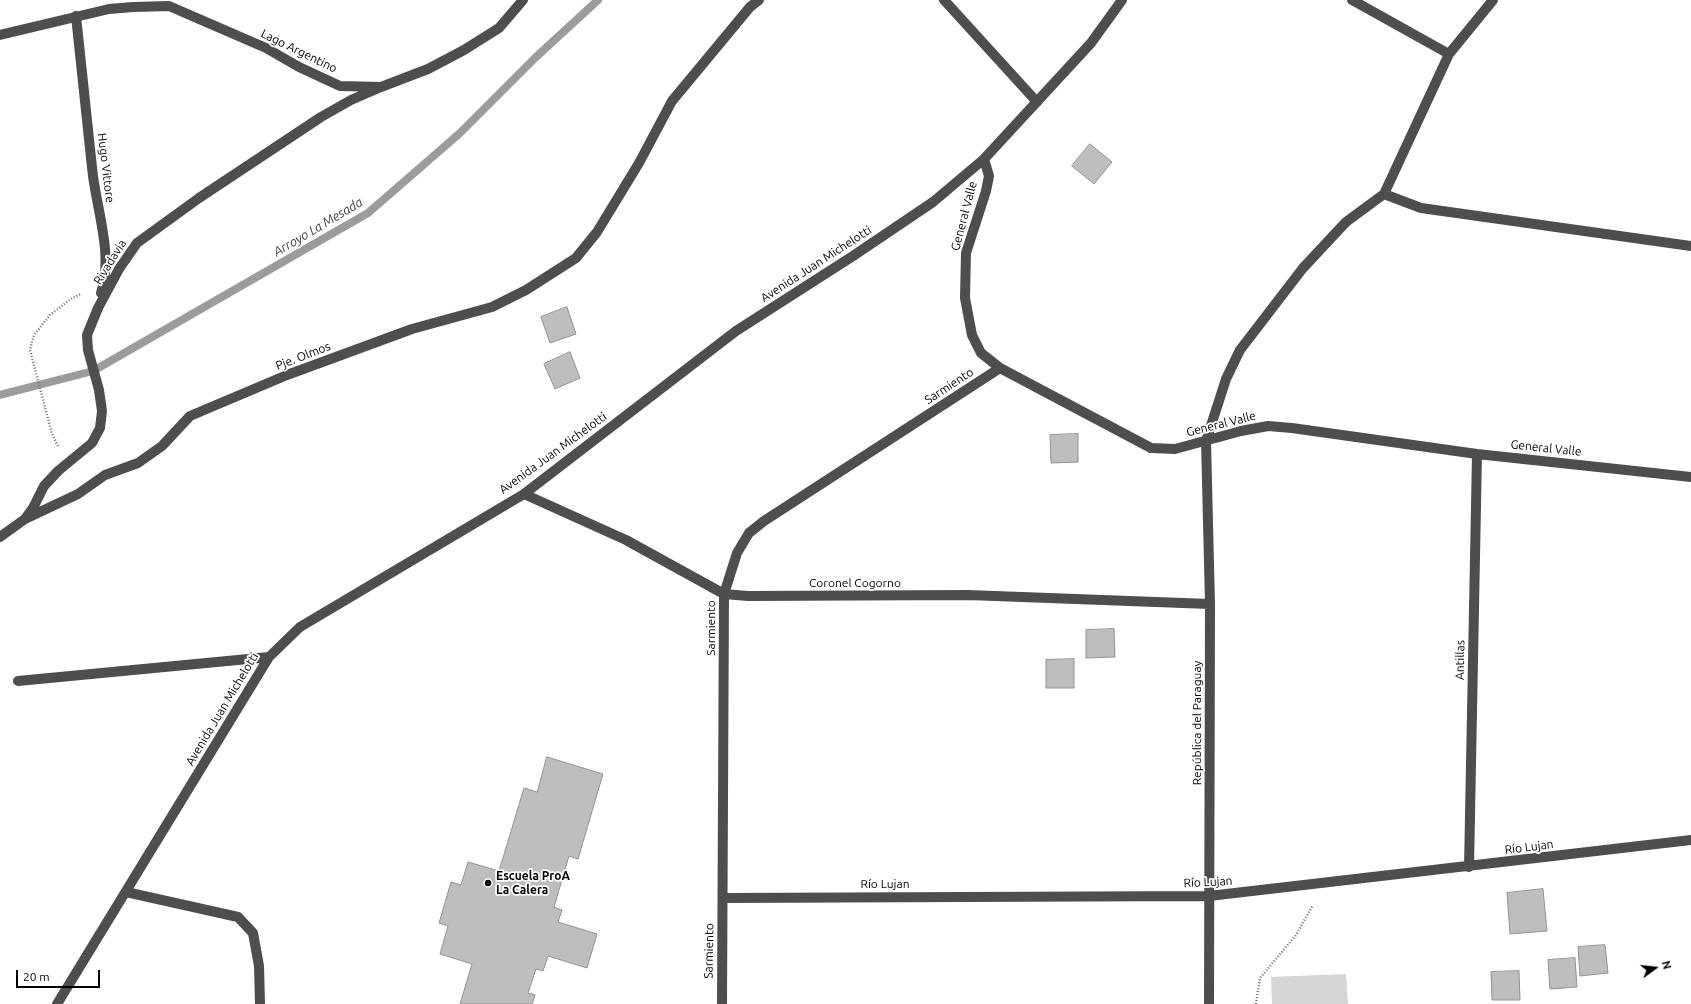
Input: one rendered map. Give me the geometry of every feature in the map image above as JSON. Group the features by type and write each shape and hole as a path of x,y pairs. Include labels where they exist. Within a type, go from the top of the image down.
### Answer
{"street":[{"name":"Lago Argentino","path":"0,35 133,3 170,3 266,48 299,67 340,86 381,86 428,69 464,50 499,28 523,0"},
{"name":"Pje. Olmos","path":"25,519 78,494 105,476 138,463 162,446 175,430 190,416 287,375 412,329 492,307 526,290 576,258 597,232 639,164 672,101 750,8 759,0"},
{"path":"944,0 1037,102"},
{"name":"Avenida Juan Michelotti","path":"58,1004 269,657 300,626 524,494 736,331 853,256 933,202 984,158 1037,102 1091,43 1122,0"},
{"path":"1352,0 1449,54"},
{"path":"1494,0 1449,54 1384,194 1421,208 1691,246"},
{"name":"Hugo Vittore","path":"76,16 93,178 106,261 104,282 92,322"},
{"name":"Rivadavia","path":"0,537 25,519 33,508 44,486 92,443 100,428 102,411 99,390 88,350 87,335 119,269 137,243 198,198 321,117 351,100 381,86"},
{"name":"General Valle","path":"984,158 988,176 986,191 966,253 965,298 972,335 981,353 1000,368 1151,448 1175,449 1206,442 1241,431 1268,426 1292,428 1477,454 1691,477"},
{"name":"República del Paraguay","path":"1209,1004 1210,604 1206,442 1226,379 1240,350 1303,268 1346,222 1384,194"},
{"name":"Sarmiento","path":"722,1004 724,594 737,553 749,533 764,520 1000,368"},
{"name":"Antillas","path":"1469,867 1477,454"},
{"name":"Coronel Cogorno","path":"524,494 626,540 724,594 748,596 968,595 1210,604"},
{"path":"18,681 269,657"},
{"name":"Río Lujan","path":"723,898 1209,896 1691,840"},
{"path":"126,892 238,917 253,933 259,966 260,1004"}],"path":[{"path":"67,464 52,434 30,350 34,335 50,315 72,298 104,282"},
{"path":"1256,1004 1260,978 1296,935 1325,883"}],"shaded area":[{"path":"1346,974 1348,1004 1272,1004 1271,977"}],"building":[{"path":"1090,144 1112,162 1094,184 1072,166"},
{"path":"567,307 576,334 550,343 541,317"},
{"path":"570,352 580,378 555,389 544,364"},
{"path":"1078,434 1078,462 1051,463 1050,435"},
{"path":"1114,629 1115,657 1086,658 1086,630"},
{"path":"1074,659 1074,688 1046,688 1046,660"},
{"path":"547,757 603,774 578,859 569,856 554,907 562,910 558,922 597,934 587,968 548,956 543,971 536,969 528,993 535,995 532,1004 460,1004 472,964 440,954 448,926 439,923 451,882 461,885 468,862 499,871 524,788 537,792"},
{"path":"1543,889 1547,931 1510,934 1507,893"},
{"path":"1605,945 1608,973 1580,976 1578,947"},
{"path":"1575,958 1577,987 1550,989 1548,960"},
{"path":"1519,971 1520,1000 1492,1000 1491,972"}],"waterway":[{"name":"Arroyo La Mesada","path":"0,395 93,371 368,213 460,133 536,57 598,0"}],"place":[{"name":"Escuela ProA La Calera","path":"488,883"}]}
